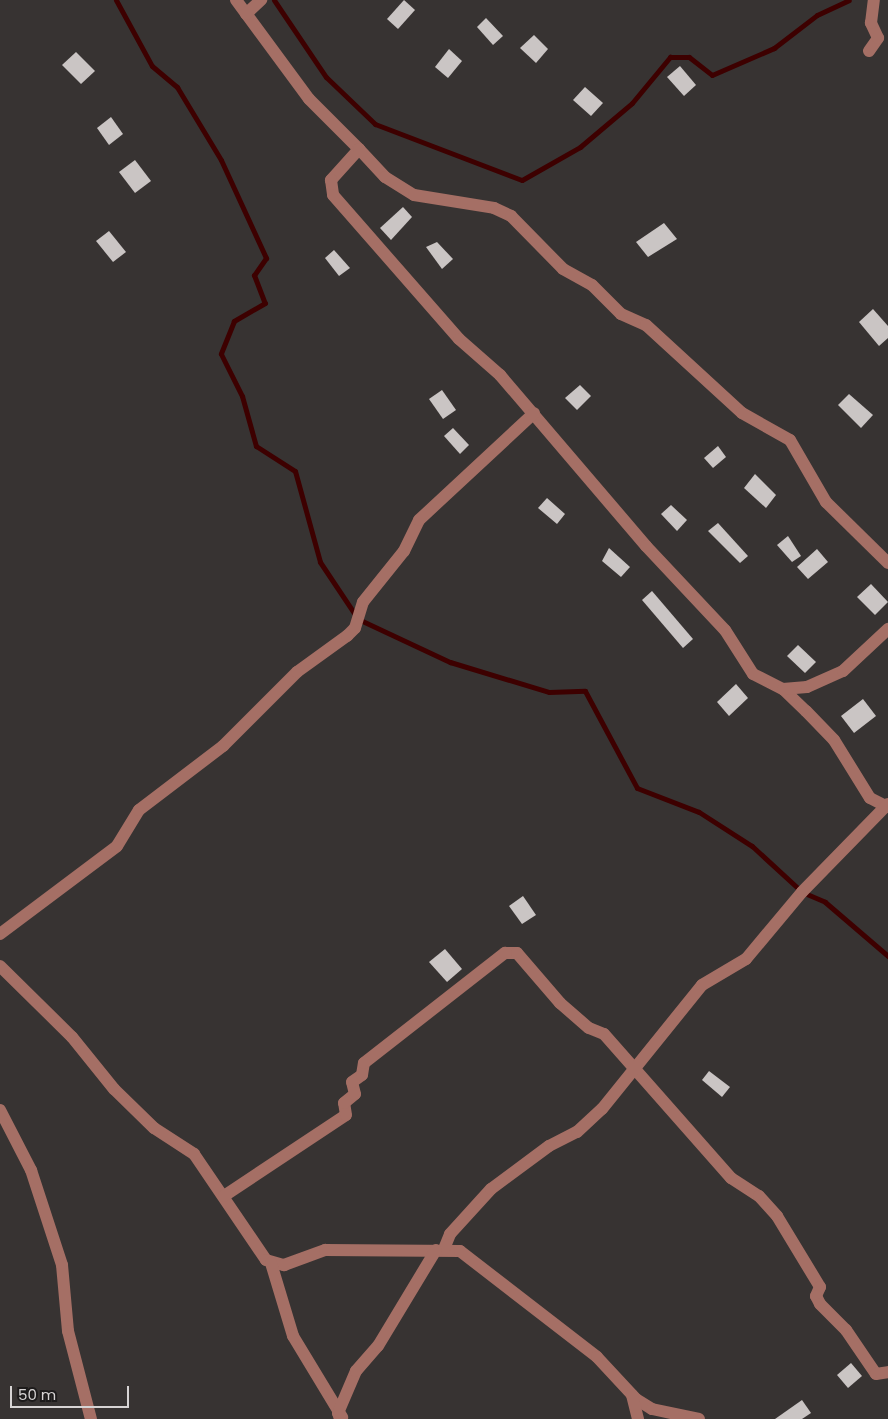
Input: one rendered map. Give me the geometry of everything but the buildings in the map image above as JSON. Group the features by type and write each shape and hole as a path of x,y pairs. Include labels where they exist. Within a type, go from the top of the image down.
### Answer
{"street":[{"path":"236,0 309,99 385,177 414,195 494,208 511,216 563,269 592,285 621,314 646,325 742,413 790,440 826,502 888,563"},
{"path":"246,14 261,0"},
{"path":"869,51 878,38 871,23 874,0"},
{"path":"341,1417 356,1371 378,1346 450,1234 491,1189 585,1126 636,1069 702,985 746,959 802,892 887,805 870,798 834,740 783,689 753,674 726,630 646,546 534,413 459,338 333,195 331,180 359,149"},
{"path":"0,934 117,846 139,810 223,746 290,677 347,636 355,628 363,602 404,551 419,520 534,413"},
{"path":"783,689 807,687 844,671 888,629"},
{"path":"224,1196 346,1115 344,1103 355,1094 352,1082 362,1075 364,1062 509,951 521,955 560,1003 589,1028 600,1030 731,1178 759,1196 777,1216 820,1287 816,1296 820,1304 846,1330 876,1374 888,1372"},
{"path":"0,966 72,1037 114,1089 154,1128 194,1154 224,1196 259,1253 271,1263 284,1265 316,1250 460,1251 480,1263 597,1357 632,1395 661,1419"},
{"path":"0,1110 31,1170 62,1265 68,1331 90,1419"},
{"path":"271,1263 293,1336 341,1417"},
{"path":"632,1395 638,1419"},
{"path":"652,1410 699,1419"}],"waterway":[{"path":"116,0 152,66 177,87 221,160 266,258 254,275 265,303 234,321 221,354 242,396 256,446 295,471 320,562 358,619 450,662 549,692 585,691 637,788 699,812 752,846 802,892 825,902 888,956"},
{"path":"274,0 326,77 375,124 522,180 580,147 632,103 670,57 689,57 712,75 774,48 817,15 849,0"}]}
